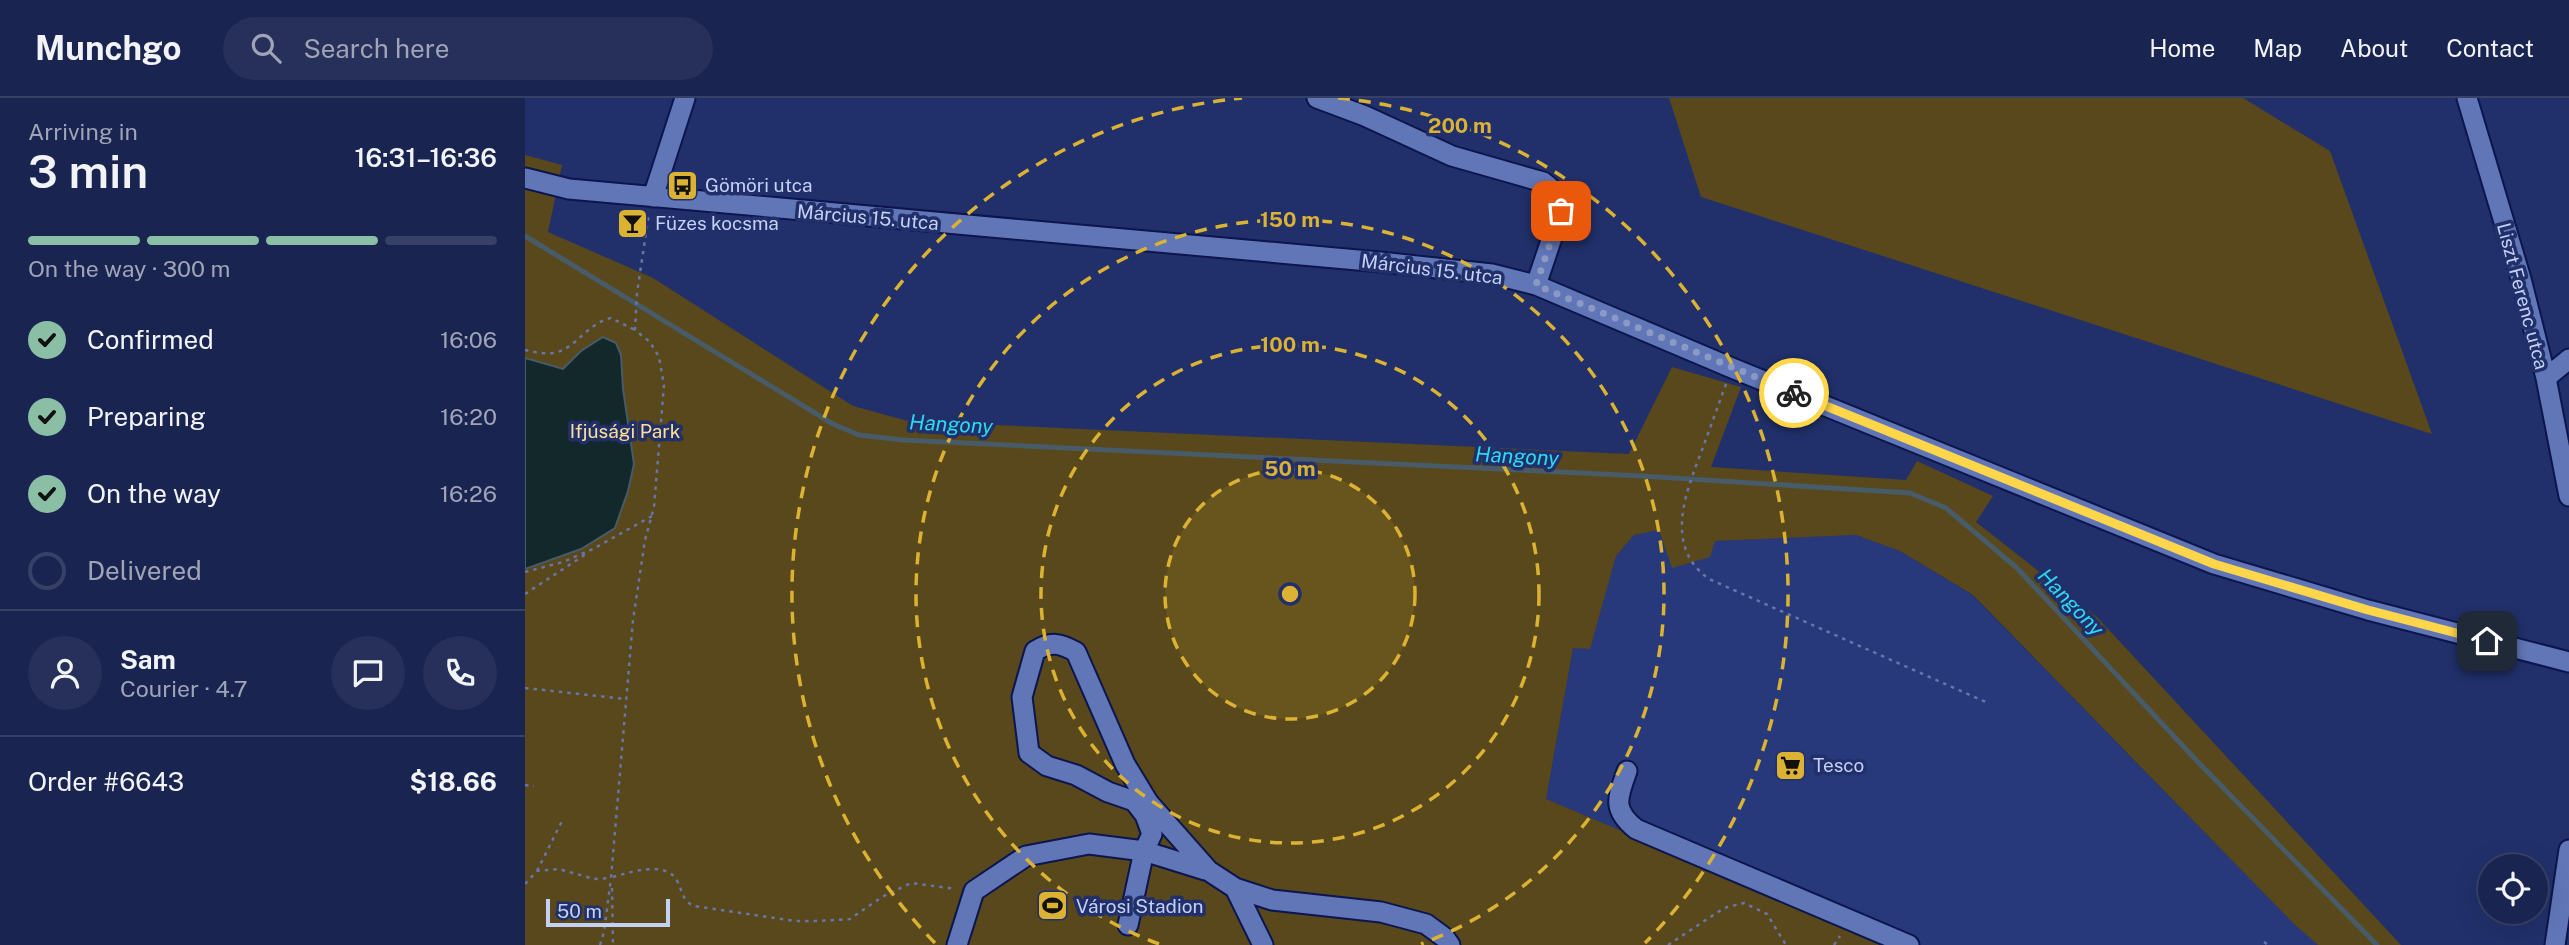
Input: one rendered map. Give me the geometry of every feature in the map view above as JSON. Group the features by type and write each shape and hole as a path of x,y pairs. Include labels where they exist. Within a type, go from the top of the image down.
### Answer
{"street":[{"path":"653,197 685,98"},
{"path":"1317,98 1452,156 1543,182 1552,189 1559,199 1561,211 1536,285"},
{"name":"Liszt Ferenc utca","path":"2467,98 2521,279 2546,378 2569,496"},
{"name":"Március 15. utca","path":"525,178 569,189 1492,274 1536,285 1732,368 2214,564 2368,610 2569,662"},
{"path":"2546,378 2569,359"},
{"path":"1128,925 1144,851 1152,834 1146,815 1134,801 1108,792 1076,775 1047,766 1029,753 1022,697 1035,651 1048,643 1063,644 1076,652 1125,764 1149,802 1209,871 1235,888 1272,900 1381,912 1426,924 1450,945"},
{"path":"1627,771 1618,806 1622,817 1636,829 1909,945"},
{"path":"957,945 974,891 1025,856 1089,844 1144,851 1209,871"},
{"path":"2555,945 2568,878 2569,850"},
{"path":"1235,888 1263,945"}],"path":[{"path":"635,330 637,292 653,197"},
{"path":"525,350 553,353 562,351 592,325 611,318 635,330 650,342 659,357 664,385 659,461 652,516 641,566 625,699 611,877 600,945"},
{"path":"1732,368 1684,499 1681,526 1692,561 1709,579 1988,704"},
{"path":"525,594 593,549 652,516"},
{"path":"525,572 563,562 593,549"},
{"path":"525,688 625,699"},
{"path":"525,785 534,786"},
{"path":"525,884 537,871 562,821"},
{"path":"537,871 559,869 594,879 637,871 666,872 675,877 685,900 694,906 795,921 850,919 882,897 911,883 974,891"},
{"path":"611,877 613,945"},
{"path":"1668,945 1724,908 1744,903 1767,914 1786,945"}],"shaded area":[{"path":"603,337 616,343 621,355 634,464 628,491 615,528 581,549 525,569 525,358 563,369 581,351"},
{"path":"1659,530 1714,541 1856,535 1900,551 1972,595 2294,924 2318,945 1892,945 1546,799 1573,647 1590,648 1616,556 1634,535"}],"green space":[{"path":"1669,98 2243,98 2330,151 2432,434 1701,197"},
{"name":"Ifjúsági Park","path":"525,155 562,165 548,232 653,278 853,406 908,421 1629,454 1672,367 1741,387 1711,467 1906,480 1917,461 1993,496 1976,522 2097,617 2401,945 2318,945 2294,924 1973,595 1900,551 1856,535 1715,541 1710,557 1672,568 1659,530 1634,535 1616,556 1590,649 1573,648 1546,799 1892,945 525,945"}],"waterway":[{"name":"Hangony","path":"525,236 833,424 859,435 903,440 1642,476 1910,493 1946,508 2017,568 2197,761 2377,945"}],"way so far":[{"path":"1561,211 1536,285 1794,393"}],"place":[{"name":"Gömöri utca","path":"682,185"},
{"name":"Füzes kocsma","path":"632,223"},
{"name":"Tesco","path":"1790,765"},
{"name":"Városi Stadion","path":"1053,906"}],"route":[{"path":"1794,393 2214,564 2368,610 2487,641"}]}
